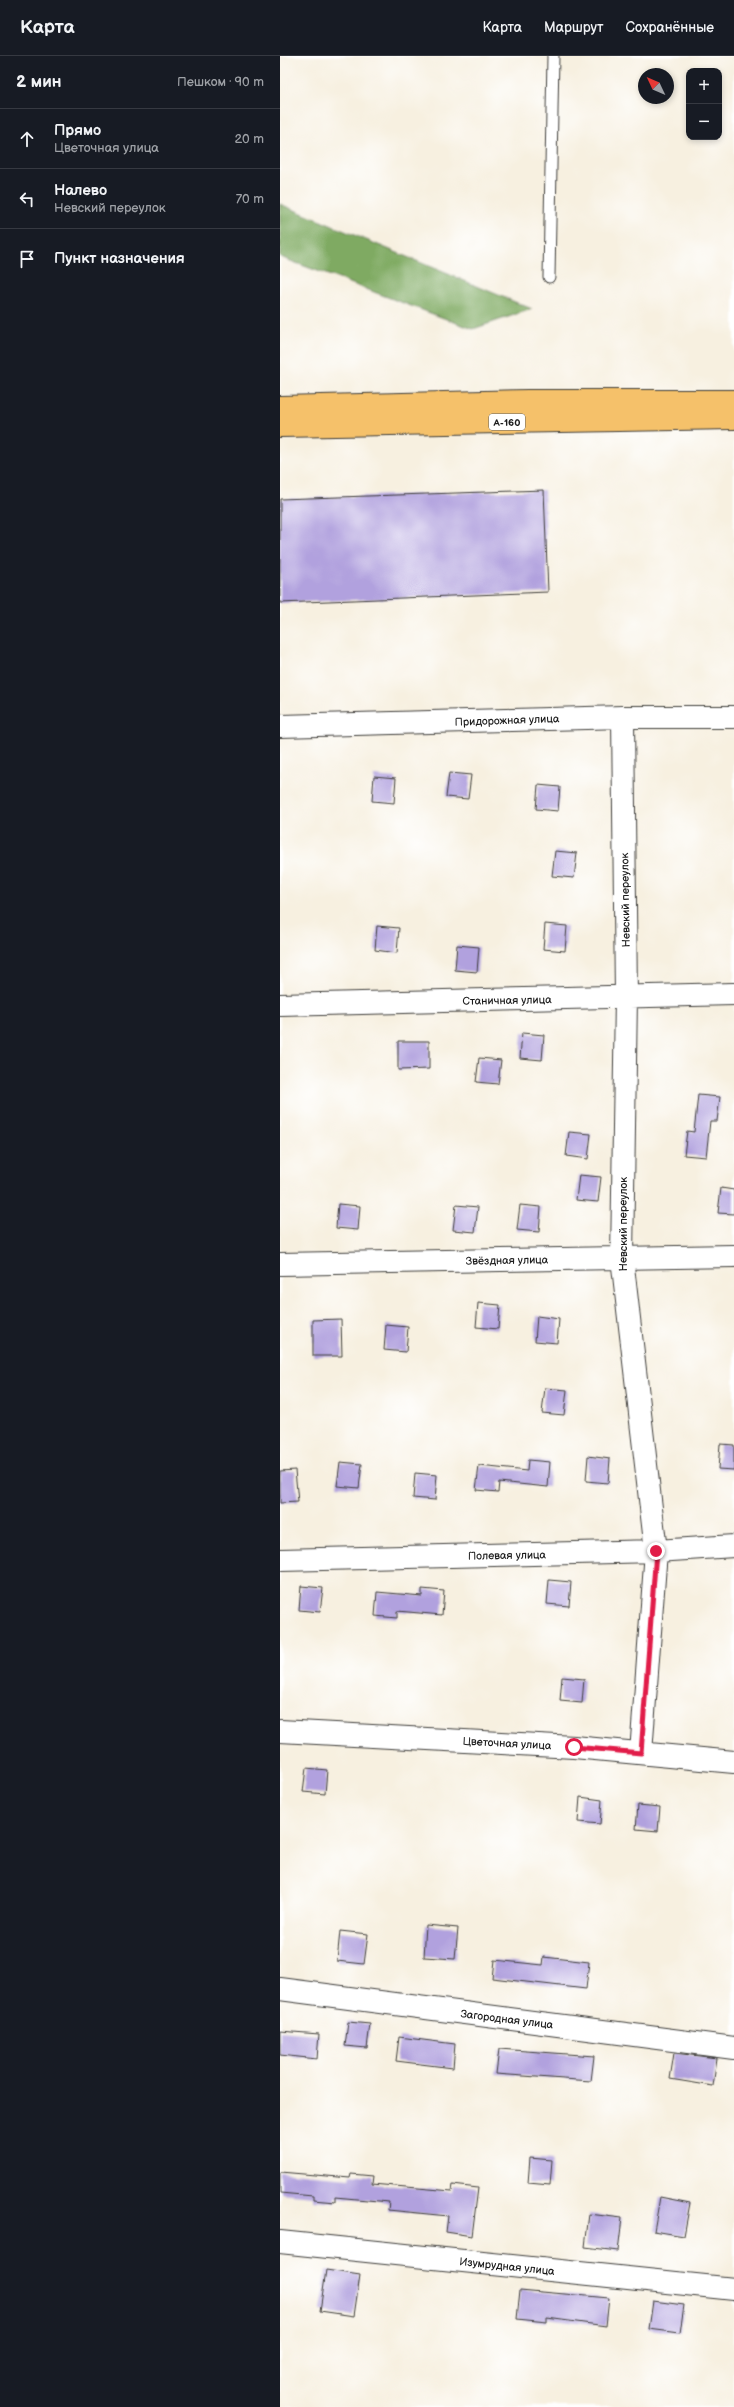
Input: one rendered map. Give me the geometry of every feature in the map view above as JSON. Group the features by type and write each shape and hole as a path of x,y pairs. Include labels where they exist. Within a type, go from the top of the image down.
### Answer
{"highway":[{"name":"А-160","path":"280,407 528,401 734,401"},
{"name":"А-160","path":"280,426 734,418"}],"street":[{"name":"Придорожная улица","path":"280,726 623,717 734,716"},
{"name":"Невский переулок","path":"623,717 626,997 622,1258 656,1551 641,1753"},
{"name":"Станичная улица","path":"280,1005 734,994"},
{"name":"Звёздная улица","path":"280,1264 734,1256"},
{"name":"Полевая улица","path":"280,1560 656,1551 734,1546"},
{"name":"Цветочная улица","path":"280,1731 574,1747 734,1762"},
{"name":"Загородная улица","path":"280,1990 734,2048"},
{"name":"Изумрудная улица","path":"280,2242 734,2289"}],"lane":[{"path":"549,277 553,56"}],"green space":[{"path":"280,204 532,309 473,329 280,257"}],"building":[{"path":"544,490 548,592 280,603 280,499"},
{"path":"449,773 471,775 468,799 446,797"},
{"path":"374,776 396,778 394,803 372,801"},
{"path":"538,785 560,787 558,811 536,809"},
{"path":"555,851 577,853 574,878 552,876"},
{"path":"545,924 567,926 565,951 543,949"},
{"path":"377,926 399,928 397,953 375,950"},
{"path":"457,945 479,947 477,972 455,970"},
{"path":"522,1033 544,1035 542,1060 520,1058"},
{"path":"398,1041 429,1041 429,1069 398,1070"},
{"path":"479,1058 501,1060 498,1084 476,1082"},
{"path":"698,1095 720,1097 717,1121 710,1121 706,1157 684,1155 687,1131 694,1132"},
{"path":"569,1132 591,1134 588,1159 566,1156"},
{"path":"579,1175 601,1177 598,1202 576,1200"},
{"path":"721,1188 734,1190 734,1214 718,1213"},
{"path":"338,1204 360,1206 358,1230 336,1228"},
{"path":"456,1205 478,1207 475,1232 453,1230"},
{"path":"520,1205 541,1207 539,1232 517,1230"},
{"path":"478,1303 500,1305 498,1329 476,1327"},
{"path":"537,1316 559,1319 557,1343 535,1341"},
{"path":"341,1319 342,1356 313,1356 313,1320"},
{"path":"386,1325 408,1327 406,1352 384,1350"},
{"path":"545,1388 567,1390 564,1415 542,1413"},
{"path":"720,1444 734,1445 734,1470 718,1469"},
{"path":"588,1456 610,1459 608,1483 586,1481"},
{"path":"528,1460 550,1462 548,1487 499,1482 498,1492 476,1490 479,1466 527,1471"},
{"path":"340,1462 362,1464 359,1488 337,1486"},
{"path":"295,1470 298,1502 280,1503 280,1471"},
{"path":"415,1473 437,1475 435,1500 413,1498"},
{"path":"549,1580 571,1582 569,1606 547,1604"},
{"path":"301,1586 323,1588 320,1612 299,1610"},
{"path":"422,1589 444,1591 442,1615 397,1611 397,1618 375,1616 377,1592 422,1596"},
{"path":"562,1677 584,1679 582,1703 560,1701"},
{"path":"306,1768 327,1770 325,1794 303,1792"},
{"path":"580,1797 602,1800 600,1824 578,1822"},
{"path":"638,1805 660,1807 658,1831 636,1829"},
{"path":"426,1925 458,1928 455,1959 424,1957"},
{"path":"340,1931 368,1934 364,1964 337,1961"},
{"path":"544,1957 589,1962 586,1989 492,1978 494,1960 543,1965"},
{"path":"348,2022 370,2024 367,2048 345,2046"},
{"path":"280,2031 319,2034 317,2059 280,2055"},
{"path":"399,2037 455,2044 453,2068 396,2061"},
{"path":"499,2049 594,2056 591,2081 496,2074"},
{"path":"674,2053 717,2058 713,2086 670,2079"},
{"path":"530,2158 552,2160 550,2185 528,2183"},
{"path":"280,2172 350,2178 351,2174 373,2176 372,2184 452,2191 453,2185 478,2188 472,2236 446,2232 448,2216 388,2210 389,2202 335,2197 335,2202 313,2200 313,2196 280,2193"},
{"path":"660,2197 690,2203 684,2236 654,2231"},
{"path":"589,2214 622,2218 618,2251 585,2247"},
{"path":"326,2270 360,2275 354,2316 320,2311"},
{"path":"520,2290 609,2298 606,2326 547,2318 547,2322 517,2319"},
{"path":"653,2301 684,2305 680,2333 649,2329"}],"route":[{"path":"574,1747 641,1753 656,1551"}]}
